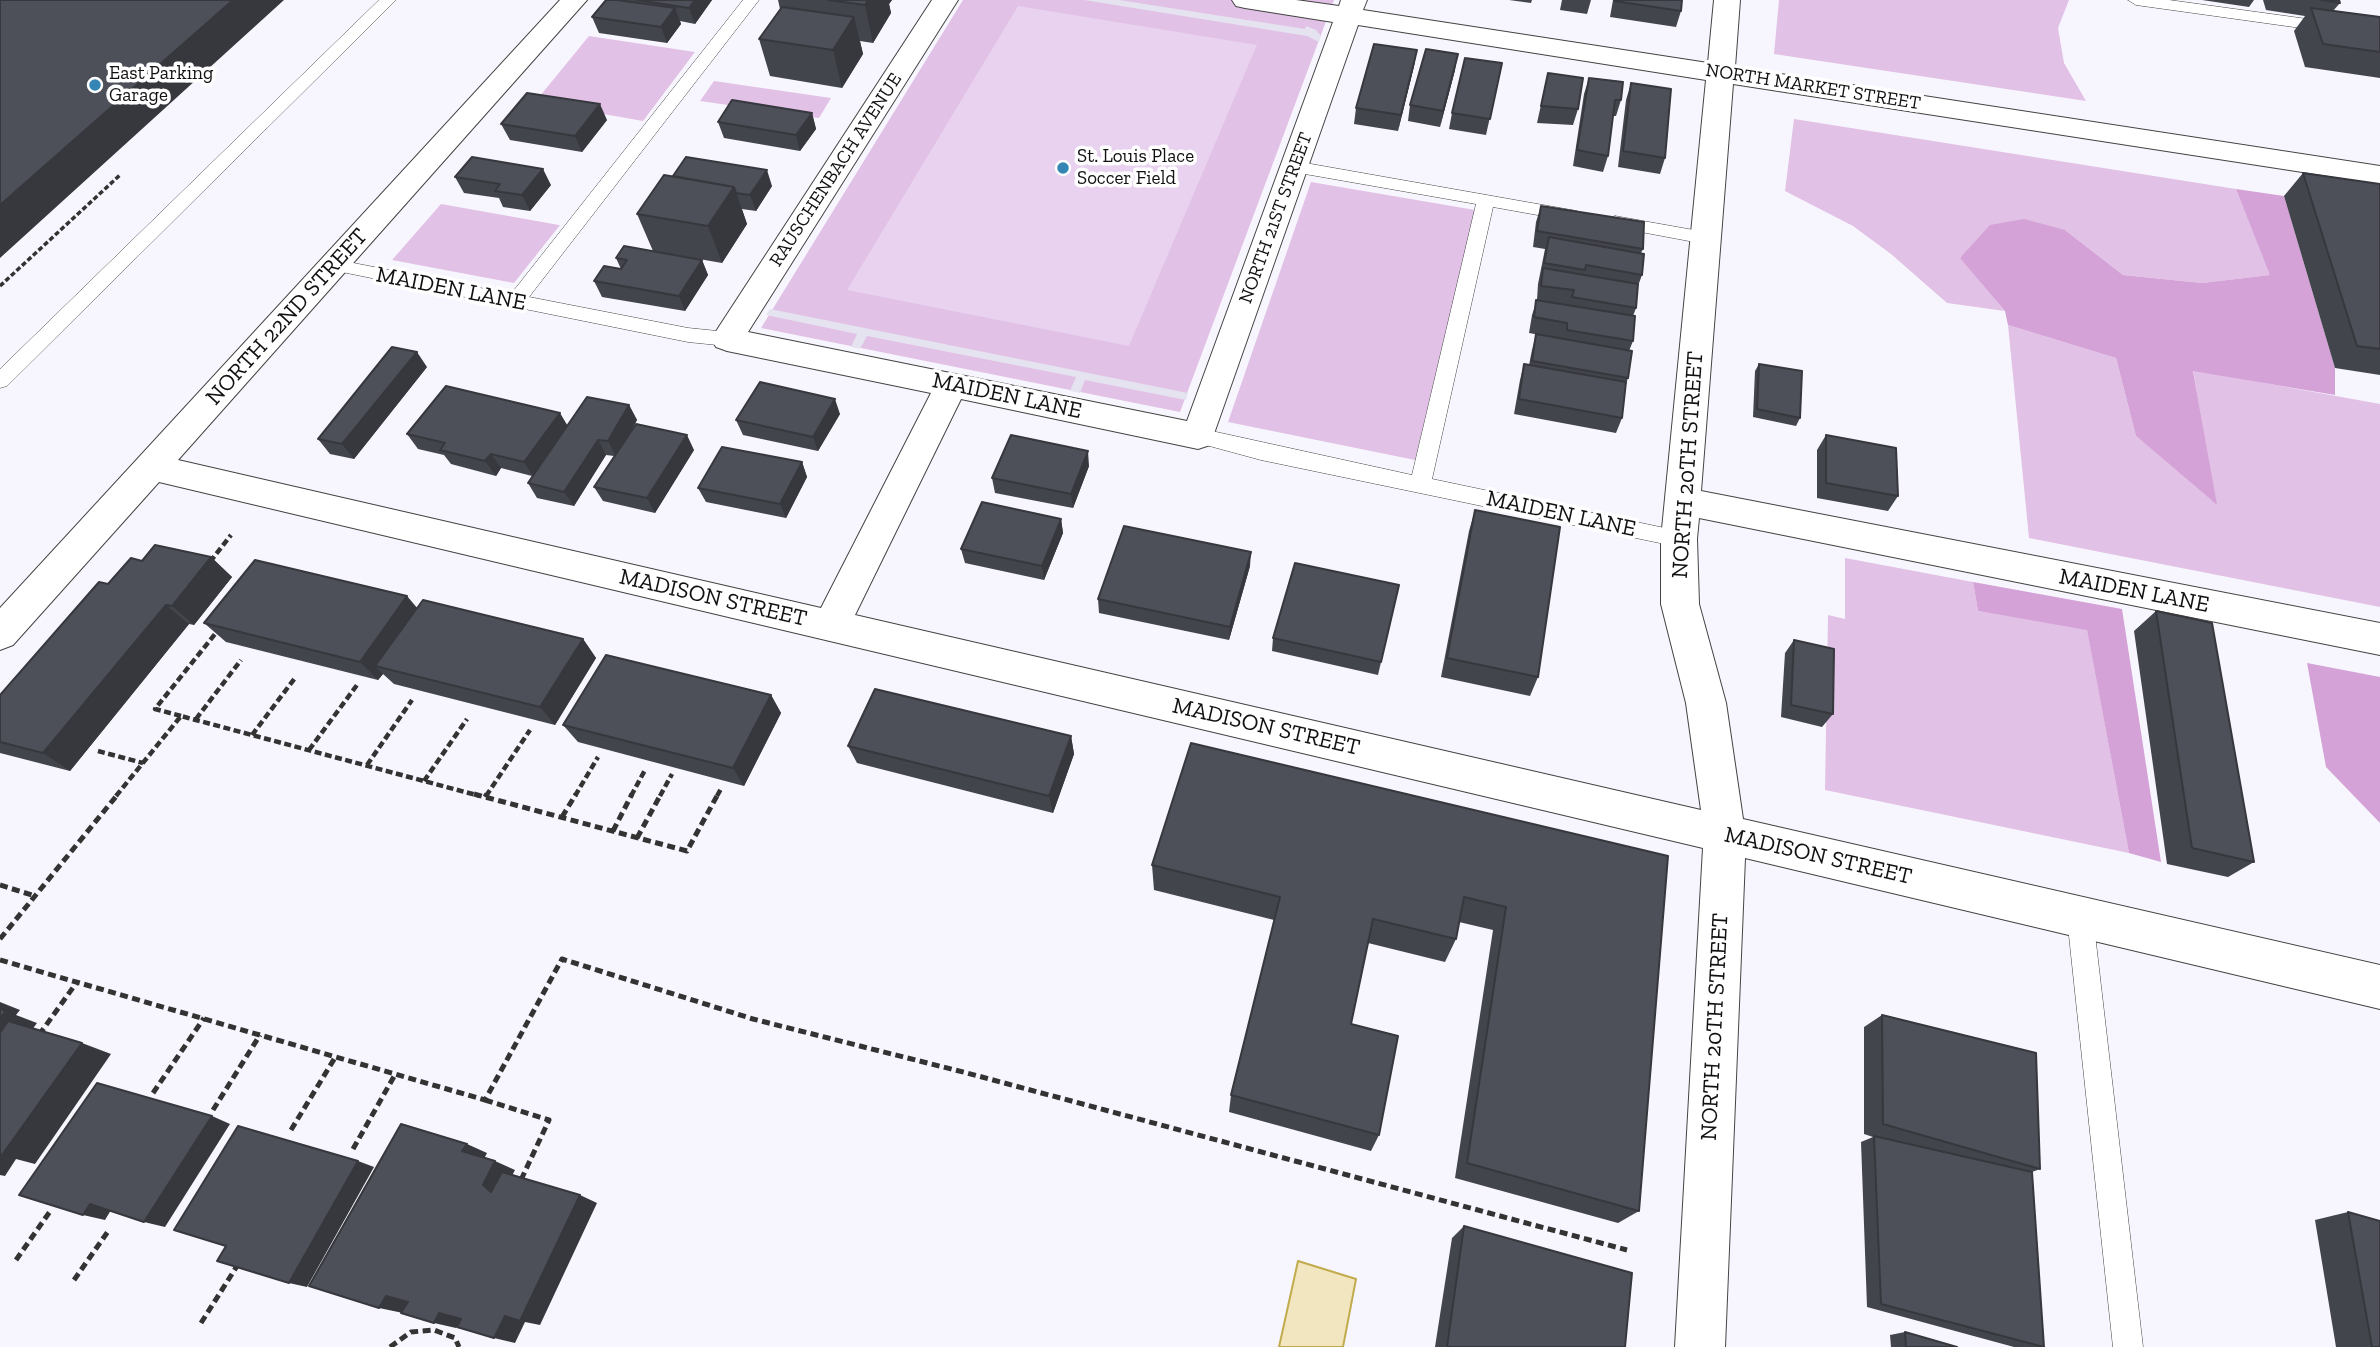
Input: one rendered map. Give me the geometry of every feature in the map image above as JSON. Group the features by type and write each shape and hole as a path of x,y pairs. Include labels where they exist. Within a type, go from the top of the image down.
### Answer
{"street":[{"name":"NORTH 22ND STREET","path":"0,634 574,0"},
{"name":"RAUSCHENBACH AVENUE","path":"727,339 945,0"},
{"name":"NORTH MARKET STREET","path":"1245,0 1351,8 1719,73 2380,175"},
{"name":"NORTH 20TH STREET","path":"1700,1347 1725,834 1706,703 1680,604 1679,539 1727,0"},
{"name":"NORTH 21ST STREET","path":"1198,436 1351,8"},
{"name":"MAIDEN LANE","path":"727,339 1198,436"},
{"path":"831,626 952,385"},
{"name":"MADISON STREET","path":"151,467 2380,987"},
{"name":"MAIDEN LANE","path":"1683,501 2380,639"}],"lane":[{"path":"0,381 388,0"},
{"path":"515,302 751,0"},
{"path":"2136,0 2380,34"},
{"path":"1294,167 1705,238"},
{"path":"1420,485 1486,200"},
{"name":"MAIDEN LANE","path":"332,265 688,335 727,339"},
{"name":"MAIDEN LANE","path":"1198,436 1261,452 1679,539"},
{"path":"2080,917 2128,1347"}],"path":[{"path":"0,286 121,175"},
{"path":"206,567 231,535"},
{"path":"227,619 155,709 687,851 722,787"},
{"path":"195,719 242,660"},
{"path":"252,735 295,678"},
{"path":"309,750 357,685"},
{"path":"367,765 412,700"},
{"path":"0,939 181,716"},
{"path":"424,781 467,719"},
{"path":"485,797 530,730"},
{"path":"98,751 143,763"},
{"path":"562,817 598,757"},
{"path":"612,831 645,770"},
{"path":"637,838 672,774"},
{"path":"0,884 35,896"},
{"path":"485,1100 562,959 790,1029 967,1073 1627,1250"},
{"path":"0,960 396,1073 549,1120 521,1181 513,1191"},
{"path":"35,1041 77,982"},
{"path":"153,1093 204,1018"},
{"path":"213,1110 260,1035"},
{"path":"291,1130 335,1056"},
{"path":"353,1149 396,1073"},
{"path":"16,1260 51,1210"},
{"path":"74,1280 109,1230"},
{"path":"201,1323 237,1266"},
{"path":"390,1347 411,1332 434,1330 455,1338 459,1347"}],"shaded area":[{"path":"963,0 1334,0 1180,412 761,328"},
{"path":"1084,0 1119,0 1305,29 1306,26 1316,30 1321,36 1319,42 1307,36"},
{"path":"1779,0 2069,0 2058,28 2064,63 2086,101 1774,54"},
{"name":"St. Louis Place Soccer Field","path":"1018,6 1257,45 1129,346 847,290"},
{"path":"589,36 695,52 643,121 535,102"},
{"path":"714,81 831,98 819,118 700,101"},
{"path":"1794,119 2236,189 2271,275 2202,283 2123,275 2065,230 1960,257 2005,311 1947,303 1891,254 1853,226 1785,191"},
{"path":"1311,182 1475,210 1415,460 1228,422"},
{"path":"2236,189 2284,196 2335,368 2335,395 2193,371 2217,505 2136,436 2116,358 2008,325 2005,311 1960,258 1990,225 2024,219 2065,230 2123,275 2202,283 2270,275"},
{"path":"441,204 560,225 514,283 392,260"},
{"path":"770,309 1188,393 1186,400 1085,380 1080,393 1070,391 1076,377 867,336 860,349 851,347 857,334 766,315"},
{"path":"2008,325 2116,358 2136,436 2216,504 2193,370 2380,404 2380,607 2029,538"},
{"path":"1845,558 1973,582 1978,611 2087,629 2129,853 1825,790 1828,615 1845,619"},
{"path":"1973,582 2122,609 2161,862 2129,853 2087,630 1978,611"},
{"path":"2307,663 2380,677 2380,823 2326,767"},
{"path":"1298,1261 1356,1279 1343,1347 1279,1347"}],"building":[{"name":"East Parking Garage","path":"0,0 233,0 0,205"},
{"path":"606,0 675,8 661,27 592,17"},
{"path":"637,0 695,0 689,8"},
{"path":"828,0 868,0 865,5"},
{"path":"1614,0 1682,0 1681,11"},
{"path":"782,7 854,17 833,50 759,39"},
{"path":"2311,8 2380,17 2380,52 2323,44"},
{"path":"1374,44 1417,50 1401,115 1356,108"},
{"path":"1426,49 1458,54 1443,111 1410,105"},
{"path":"1465,58 1502,63 1490,119 1452,113"},
{"path":"1548,73 1583,78 1578,109 1541,106"},
{"path":"1589,78 1623,82 1621,100 1615,100 1608,156 1577,150"},
{"path":"1631,83 1671,89 1665,158 1623,151"},
{"path":"527,93 600,104 575,136 501,124"},
{"path":"732,100 812,113 796,135 718,122"},
{"path":"472,157 543,169 522,195 495,191 500,184 455,177"},
{"path":"686,157 767,170 750,195 736,193 734,187 673,176"},
{"path":"2303,173 2380,184 2380,349 2357,346"},
{"path":"664,175 734,187 708,226 637,214"},
{"path":"1541,206 1644,222 1643,249 1537,231"},
{"path":"1549,237 1644,254 1642,275 1586,265 1585,270 1544,263"},
{"path":"624,246 702,260 679,296 594,281 604,266 621,269 627,260 616,258"},
{"path":"1543,268 1638,284 1636,308 1572,297 1574,290 1541,286"},
{"path":"1536,300 1635,316 1633,341 1567,330 1567,323 1534,317"},
{"path":"1536,334 1632,351 1628,378 1532,361"},
{"path":"392,347 417,352 342,444 318,439"},
{"path":"1524,364 1626,382 1622,418 1519,399"},
{"path":"1759,364 1802,371 1800,418 1757,409"},
{"path":"760,382 835,399 813,437 736,420"},
{"path":"446,386 560,413 524,462 491,454 485,461 440,450 445,443 407,434"},
{"path":"587,397 629,405 608,441 598,440 564,492 528,483"},
{"path":"636,424 687,435 647,498 594,487"},
{"path":"1011,435 1088,451 1071,494 992,478"},
{"path":"1826,435 1896,448 1898,496 1826,483"},
{"path":"722,447 802,462 780,504 698,488"},
{"path":"982,502 1061,519 1042,566 961,549"},
{"path":"1475,510 1560,527 1538,677 1447,658"},
{"path":"1124,526 1251,552 1230,627 1098,599"},
{"path":"155,545 211,557 172,606 166,605 43,753 0,742 0,695 99,582 108,584 131,558 142,561"},
{"path":"255,560 407,596 360,662 204,623"},
{"path":"1295,563 1399,585 1381,662 1273,638"},
{"path":"423,600 583,639 540,707 375,666"},
{"path":"2156,611 2212,623 2254,862 2192,848"},
{"path":"1794,640 1834,649 1833,714 1791,705"},
{"path":"606,655 771,695 733,768 563,725"},
{"path":"875,689 1071,736 1049,796 848,746"},
{"path":"1191,743 1668,856 1639,1211 1467,1163 1506,907 1464,897 1456,939 1373,919 1351,1024 1398,1036 1379,1135 1231,1095 1280,897 1152,865"},
{"path":"1882,1015 2036,1053 2040,1169 1883,1124"},
{"path":"8,1021 82,1043 2,1155 0,1033"},
{"path":"97,1083 212,1116 144,1222 90,1204 83,1215 19,1195"},
{"path":"401,1124 467,1144 462,1151 495,1161 483,1185 491,1192 502,1172 580,1195 520,1321 505,1316 494,1338 457,1327 461,1319 439,1313 434,1323 401,1313 408,1302 386,1296 379,1308 309,1286"},
{"path":"238,1126 358,1161 289,1283 217,1261 226,1246 174,1230"},
{"path":"1874,1136 2032,1172 2044,1347 1881,1304"},
{"path":"2348,1212 2380,1221 2380,1347 2372,1347"},
{"path":"1464,1226 1632,1273 1625,1347 1447,1347"},
{"path":"1905,1332 1957,1347 1906,1347"}],"place":[{"name":"East Parking Garage","path":"95,85"},
{"name":"St. Louis Place Soccer Field","path":"1063,168"}]}
